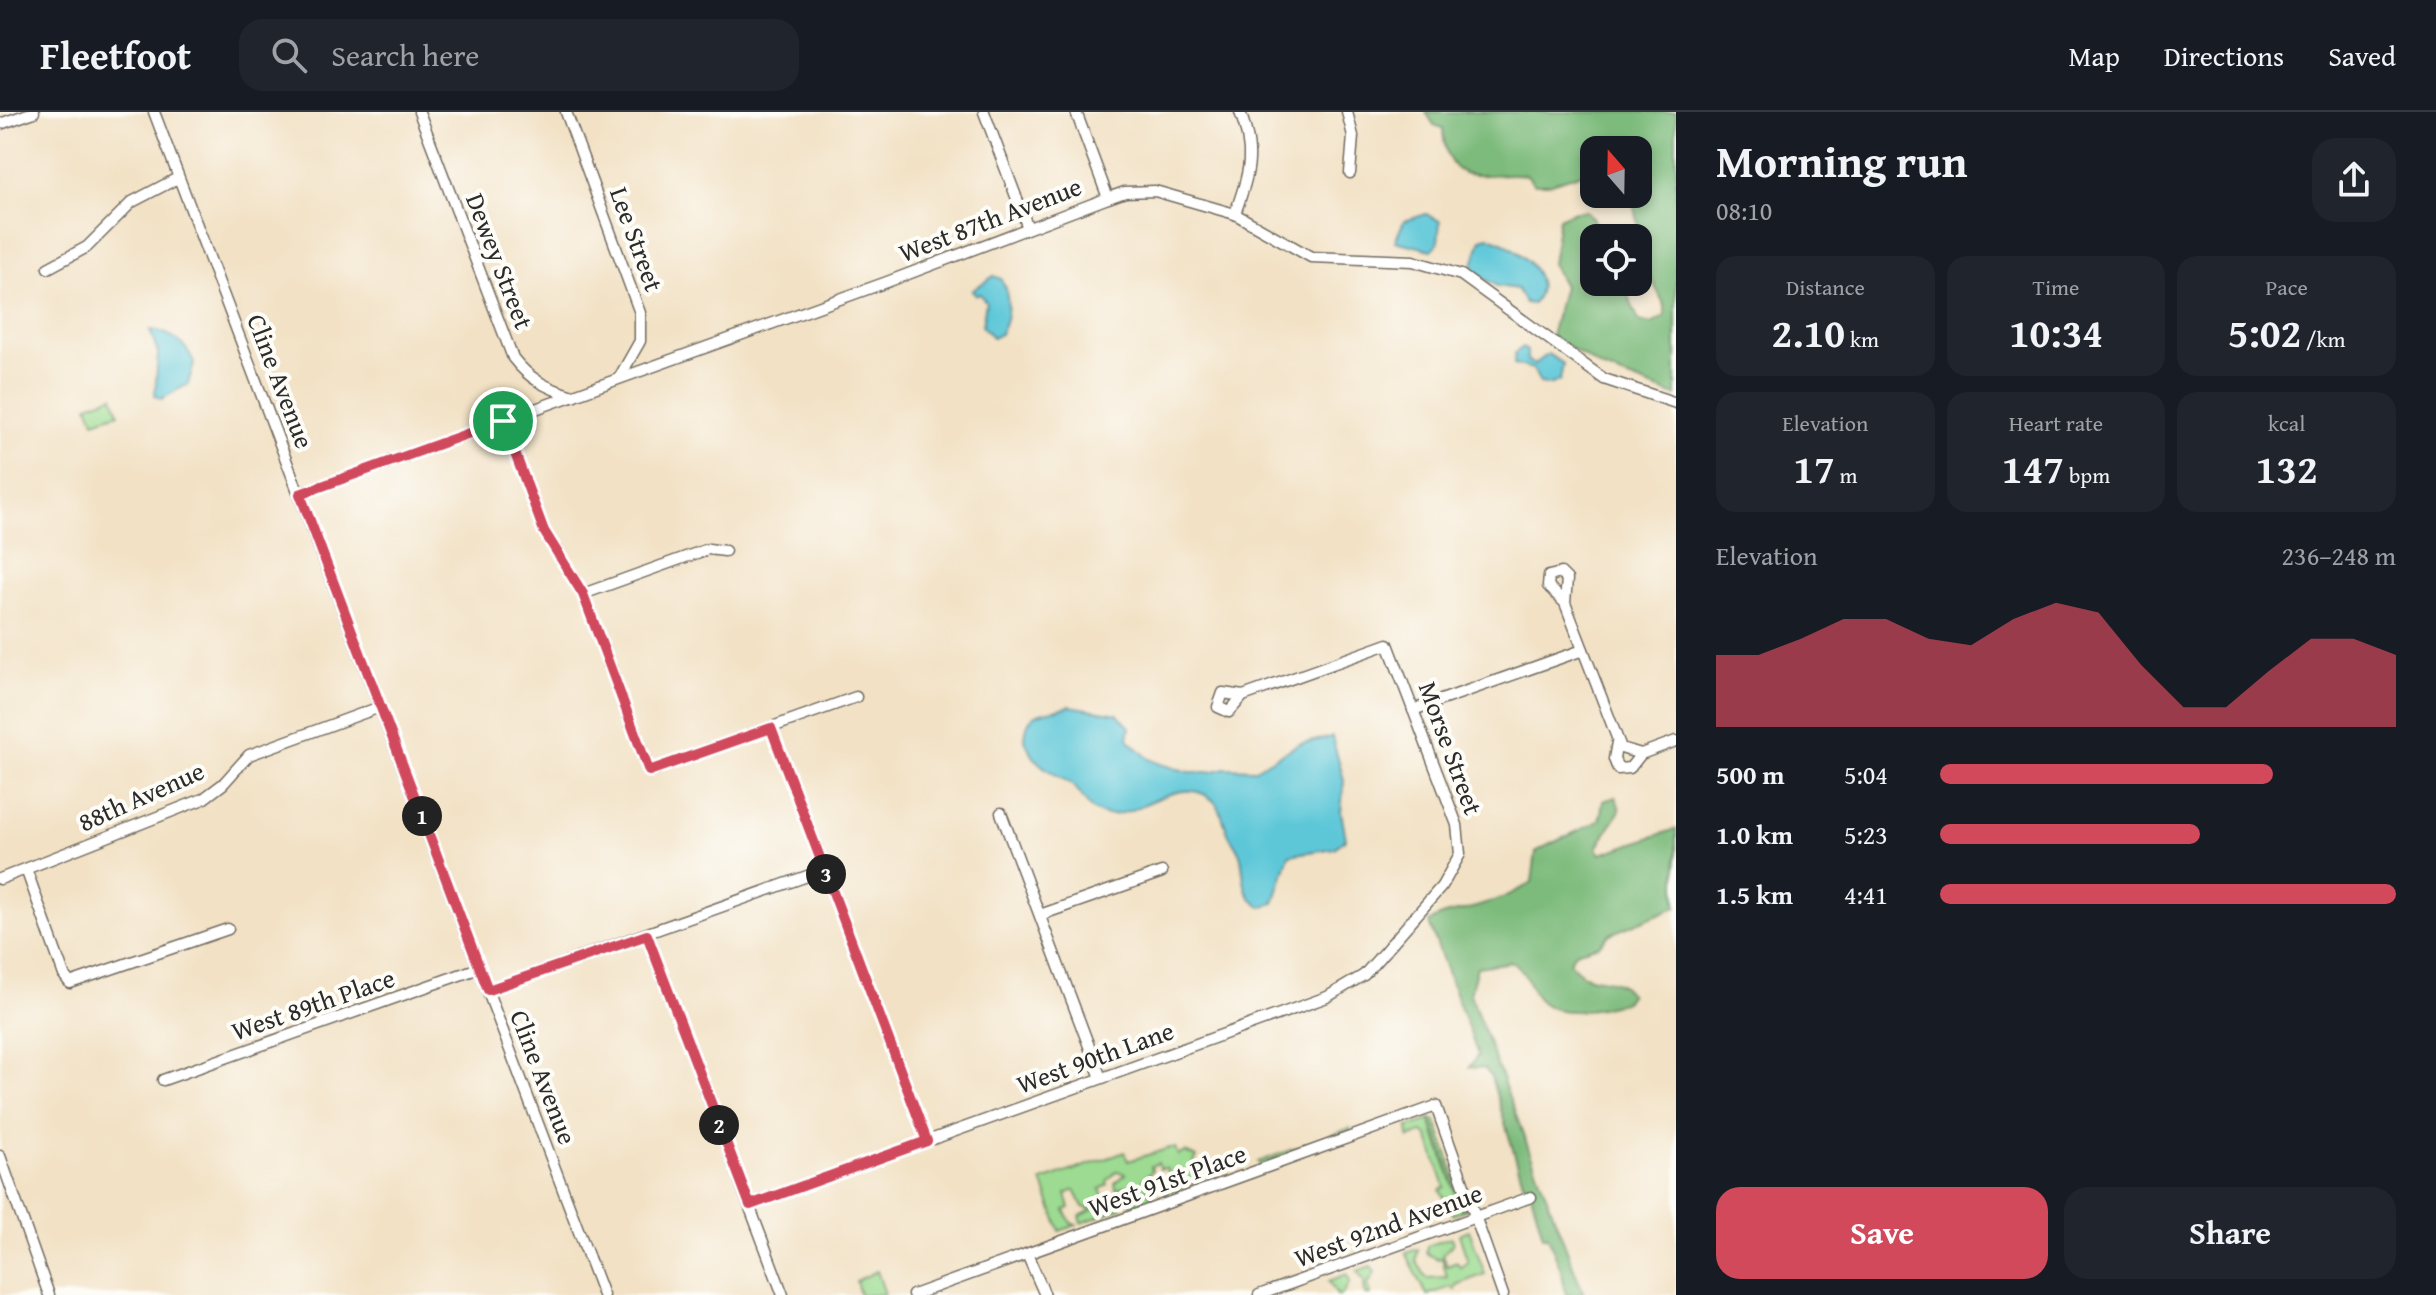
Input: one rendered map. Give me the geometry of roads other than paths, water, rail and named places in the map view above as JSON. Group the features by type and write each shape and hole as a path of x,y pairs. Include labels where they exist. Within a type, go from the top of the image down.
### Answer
{"street":[{"path":"0,124 34,112"},
{"name":"Cline Avenue","path":"154,112 603,1295"},
{"name":"Dewey Street","path":"419,112 513,358 526,376 550,389 573,396"},
{"name":"Lee Street","path":"566,112 640,313 640,341 618,380"},
{"path":"984,112 1028,228"},
{"path":"1076,112 1108,198"},
{"path":"1235,214 1250,171 1251,153 1240,112"},
{"path":"1347,112 1353,136 1350,173"},
{"path":"48,268 87,247 132,202 178,178"},
{"name":"West 87th Avenue","path":"300,494 1125,192 1155,191 1235,214 1311,257 1413,261 1461,275 1604,379 1676,403"},
{"path":"503,421 544,531 583,594 649,771 856,697"},
{"path":"583,594 708,549 725,551"},
{"path":"1565,603 1617,742 1615,765 1623,770 1630,768 1641,754"},
{"name":"Morse Street","path":"1243,696 1388,644 1461,844 1453,871 1425,906"},
{"path":"1413,710 1583,650"},
{"name":"88th Avenue","path":"0,879 64,856 89,841 203,799 223,784 249,755 380,707"},
{"path":"771,728 927,1141"},
{"path":"1617,742 1629,752 1641,754 1676,741"},
{"path":"1001,813 1101,1078"},
{"path":"26,869 64,975 70,983 228,929"},
{"path":"488,990 824,870"},
{"path":"1040,915 1162,872"},
{"name":"West 90th Lane","path":"750,1205 1348,988 1364,975 1425,906"},
{"path":"647,935 783,1295"},
{"name":"West 89th Place","path":"163,1080 479,968"},
{"name":"West 91st Place","path":"913,1295 1436,1106 1476,1217"},
{"path":"0,1156 49,1295"},
{"name":"West 92nd Avenue","path":"1259,1295 1531,1197"},
{"path":"1476,1217 1503,1295"},
{"path":"1027,1254 1045,1295"}],"water":[{"path":"1426,214 1440,221 1438,242 1432,250 1395,241 1404,221"},
{"path":"1488,237 1509,246 1536,273 1539,294 1532,304 1525,303 1517,289 1497,286 1471,271 1481,239"},
{"path":"994,276 1001,279 1008,307 1000,334 993,338 982,326 986,302 972,290"},
{"path":"150,330 177,340 188,351 194,364 188,384 161,399 155,396 158,353"},
{"path":"1523,347 1527,351 1527,360 1534,365 1548,354 1563,364 1560,380 1550,385 1540,383 1533,369 1514,364 1515,353"},
{"path":"1070,706 1118,714 1130,727 1128,739 1149,759 1189,772 1255,769 1299,744 1332,737 1344,780 1341,812 1346,839 1334,848 1289,855 1274,903 1261,907 1247,891 1239,852 1218,806 1208,797 1188,791 1174,793 1132,810 1106,815 1092,809 1074,787 1038,762 1025,739 1029,721 1039,714"}]}
